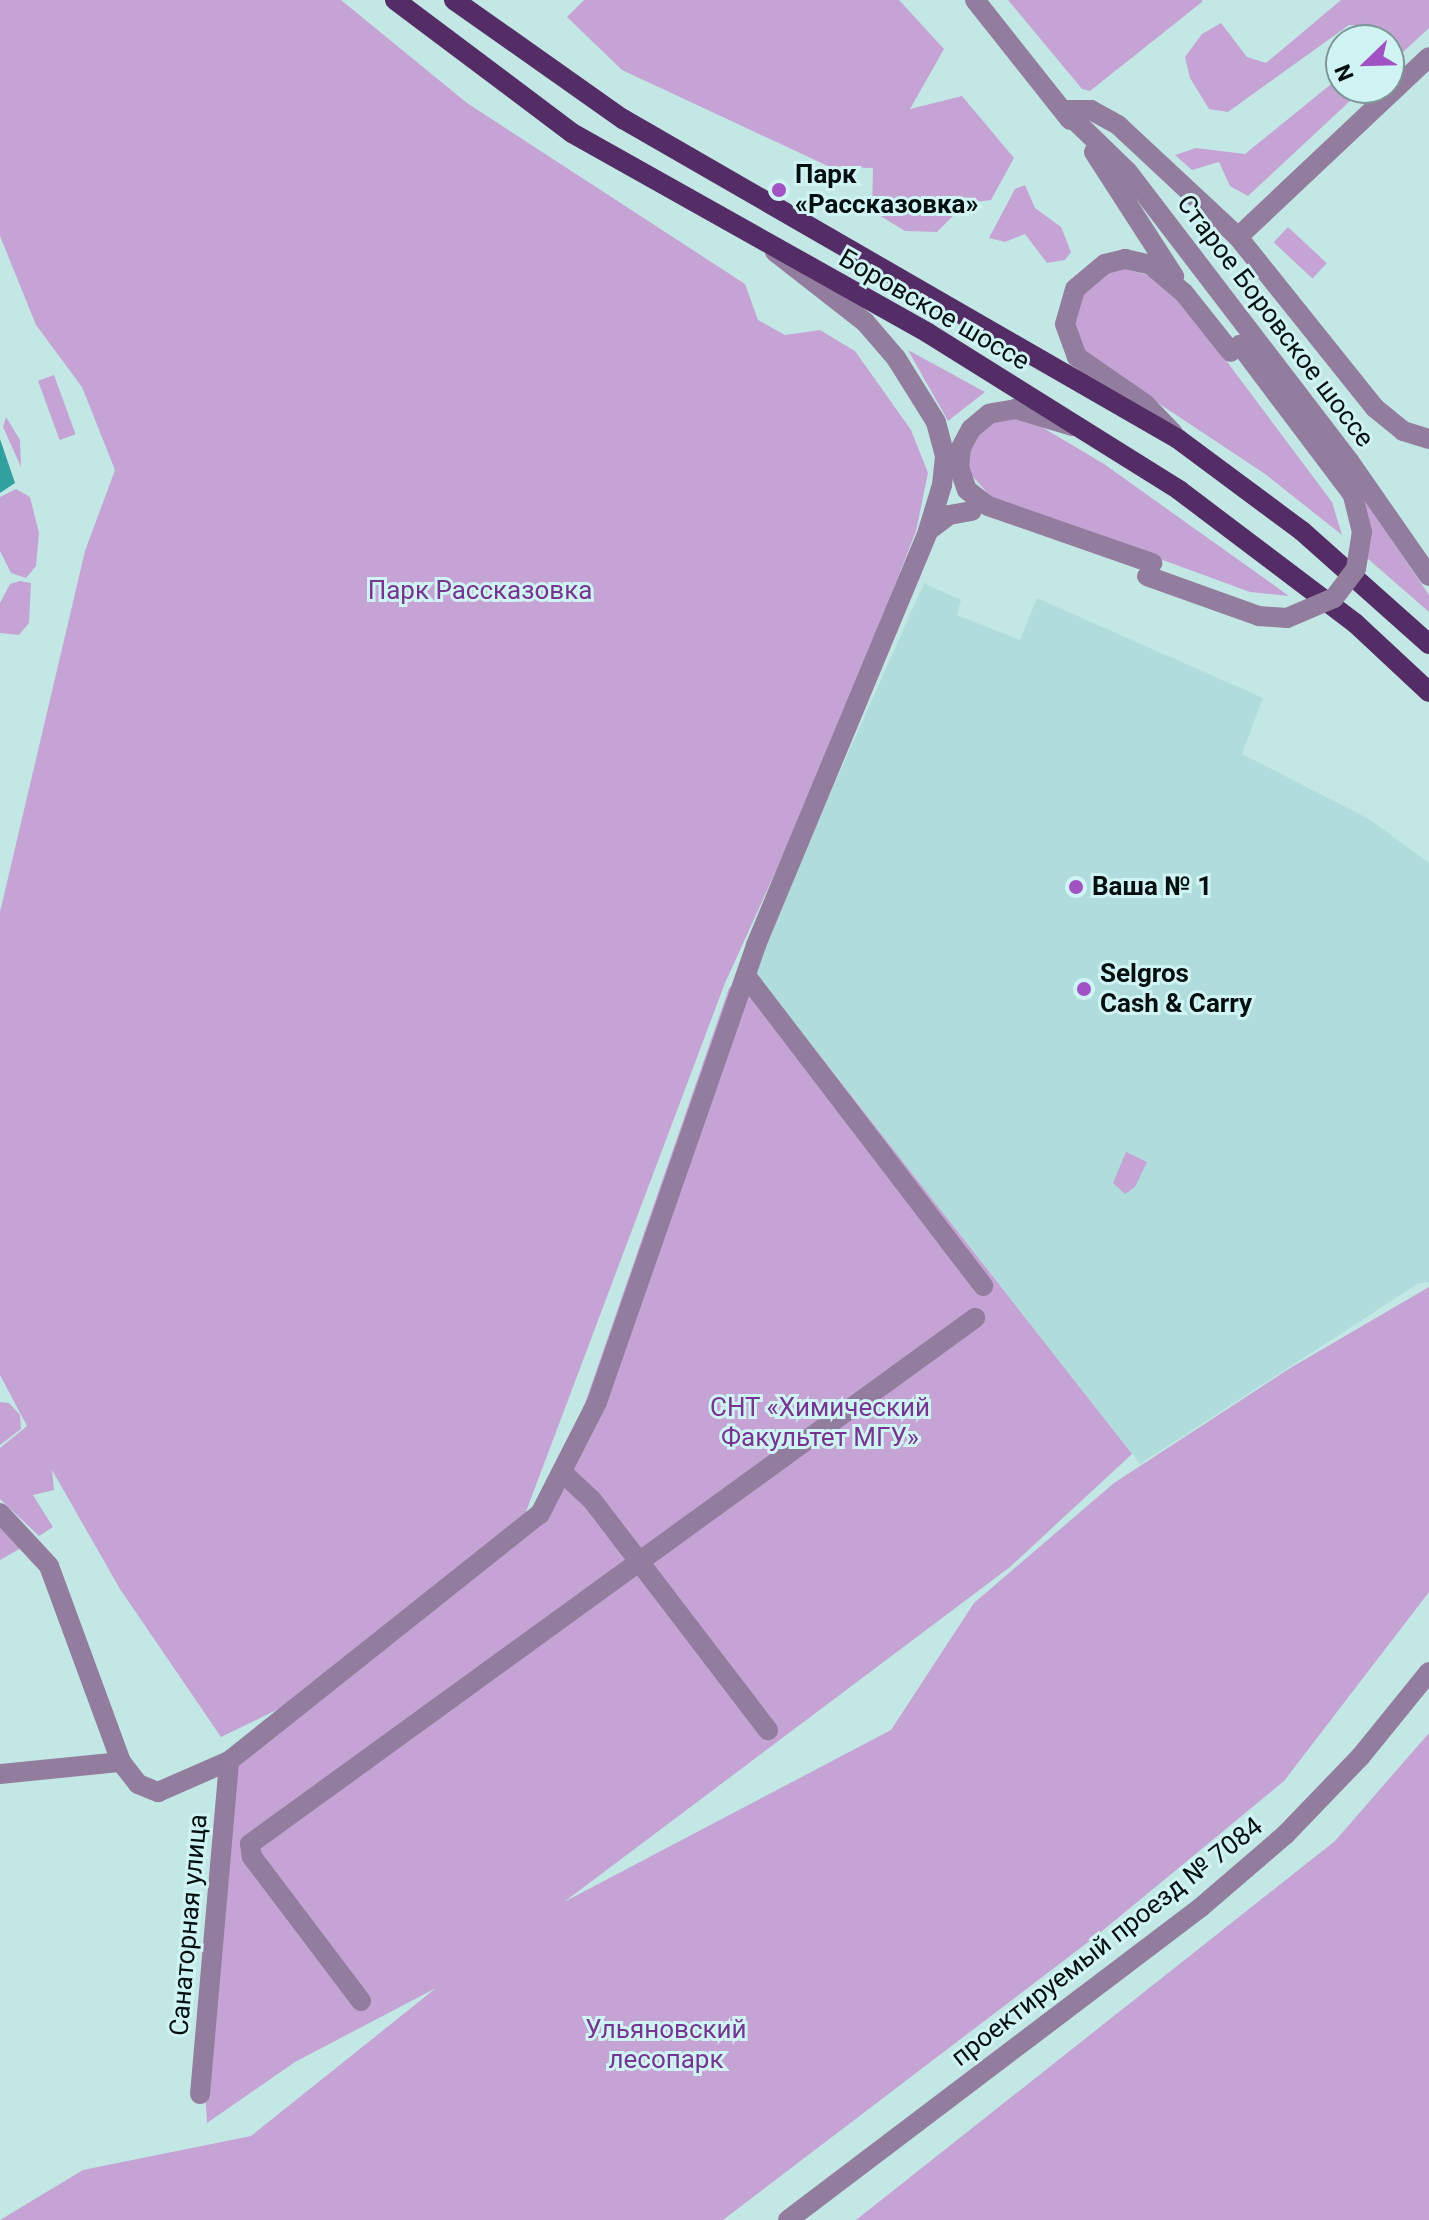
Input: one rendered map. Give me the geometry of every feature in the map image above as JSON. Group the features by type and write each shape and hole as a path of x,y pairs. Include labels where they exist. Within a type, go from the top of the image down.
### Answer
{"main road":[{"name":"Боровское шоссе","path":"395,0 533,107 769,247 928,333 1082,429 1281,564 1429,692"},
{"name":"Боровское шоссе","path":"454,0 623,119 1178,439 1302,531 1429,644"}],"street":[{"path":"975,0 1064,110 1184,293"},
{"path":"1238,237 1429,57"},
{"path":"1064,110 1091,110 1118,125 1238,237 1375,408 1403,431 1429,439"},
{"name":"Старое Боровское шоссе","path":"1064,110 1128,172 1160,212 1349,461 1429,576"},
{"path":"928,531 949,515 972,511 1150,570 1279,606 1323,591 1347,558 1350,533 1344,505 1097,145"},
{"path":"769,247 812,285 865,322 889,348 936,422 945,468 955,493 972,511"},
{"path":"1178,439 1145,404 1077,357 1065,317 1083,278 1119,260 1151,265 1184,293 1236,348"},
{"path":"1082,429 1016,409 989,414 971,429 961,448 959,467 967,490 988,506 1150,570"},
{"path":"0,1513 42,1554 55,1579 64,1618 121,1762 138,1784 158,1792 229,1761 540,1514 564,1474 597,1402 747,977 928,531 945,468"},
{"path":"747,977 983,1286"},
{"path":"361,2001 252,1857 250,1844 641,1564 975,1318"},
{"path":"564,1474 592,1500 768,1730"},
{"name":"проектируемый проезд № 7084","path":"788,2220 1210,1899 1285,1835 1361,1756 1429,1672"},
{"name":"Санаторная улица","path":"200,2094 229,1761"},
{"path":"0,1774 121,1762"}],"shaded area":[{"path":"924,583 961,600 957,615 1020,640 1037,598 1263,698 1242,754 1369,819 1429,863 1429,1282 1419,1283 1140,1464 752,969"}],"green space":[{"name":"Парк Рассказовка","path":"0,0 341,0 467,103 745,284 758,320 785,335 820,330 855,351 911,430 928,473 916,531 830,752 725,983 524,1517 291,1703 221,1737 120,1589 52,1470 54,1490 33,1495 53,1527 39,1536 0,1499 0,1448 27,1426 0,1375 0,912 85,551 115,470 82,387 36,325 0,236"},
{"path":"584,0 899,0 944,49 910,109 962,96 1014,158 991,200 966,203 937,232 905,231 872,211 873,168 830,167 622,70 567,17"},
{"path":"1008,0 1202,2 1090,91 1082,89"},
{"path":"1341,0 1429,0 1429,28 1405,50 1405,24 1325,24 1325,42 1228,112 1209,109 1190,78 1185,57 1202,34 1221,23 1247,57 1266,63"},
{"path":"1325,89 1325,104 1347,104 1248,196 1230,186 1219,162 1192,170 1175,155 1196,148 1245,154"},
{"path":"1025,185 1035,208 1061,227 1071,252 1065,260 1047,263 1025,234 1005,242 989,238 1015,189"},
{"path":"1288,227 1327,263 1312,279 1274,242"},
{"path":"1125,269 1161,279 1204,331 1332,502 1342,535 1265,474 1086,355 1074,326 1081,296 1107,273"},
{"path":"908,350 985,392 948,421"},
{"path":"54,375 76,434 60,440 38,381"},
{"path":"1000,415 1030,420 1104,464 1289,596 1250,592 991,497 968,471 971,437"},
{"path":"6,417 20,440 21,467 3,427"},
{"path":"1352,481 1429,595 1429,612 1367,558"},
{"path":"16,489 30,497 39,533 36,566 26,578 11,573 0,551 0,497"},
{"path":"20,581 31,583 29,623 19,635 0,633 0,603 10,584"},
{"path":"752,969 1132,1454 1010,1567 564,1902 891,1730 974,1603 1114,1483 1292,1367 1429,1287 1429,1592 1284,1781 1096,1936 723,2220 0,2220 83,2170 251,2136 436,1988 295,2062 207,2123 205,2089 237,1764 548,1510 729,988"},
{"path":"1126,1152 1147,1162 1135,1187 1125,1194 1113,1183"},
{"path":"0,1402 9,1403 20,1415 21,1429 0,1445"},
{"path":"0,1521 21,1548 0,1560"},
{"path":"1429,1733 1429,2220 856,2220 1335,1841"}],"water":[{"path":"0,439 15,483 0,493"}],"place":[{"name":"Парк «Рассказовка»","path":"779,190"},
{"name":"Ваша № 1","path":"1076,887"},
{"name":"Selgros Cash & Carry","path":"1084,989"}],"park label":[{"name":"СНТ «Химический Факультет МГУ»","path":"820,1423"},
{"name":"Ульяновский лесопарк","path":"666,2045"}]}
